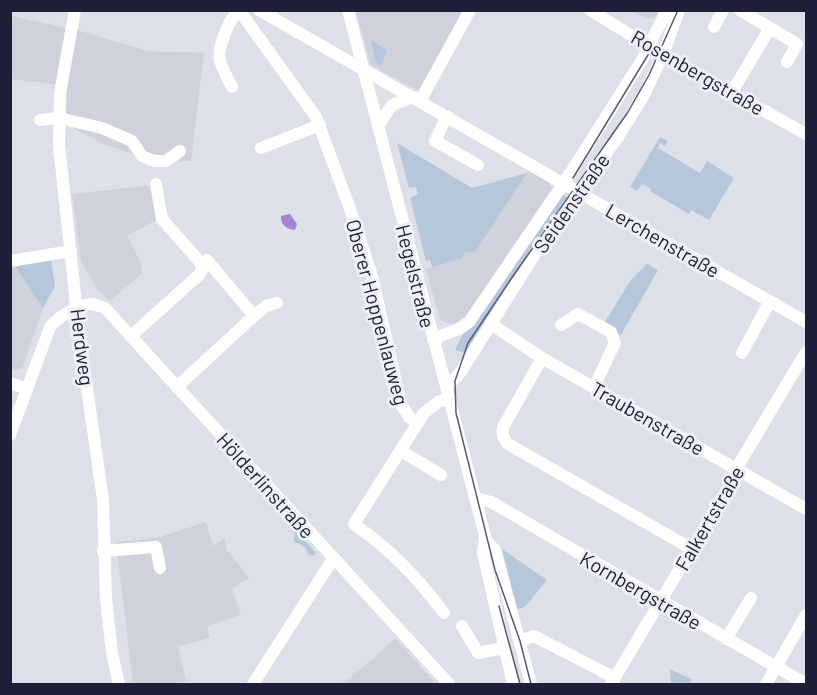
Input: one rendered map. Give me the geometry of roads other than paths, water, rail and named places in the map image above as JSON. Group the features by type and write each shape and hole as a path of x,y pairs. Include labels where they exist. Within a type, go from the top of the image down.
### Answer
{"street":[{"name":"Herdweg","path":"75,10 64,64 59,118 61,170 76,309 103,500 106,598 112,653 119,684"},
{"name":"Lerchenstraße","path":"259,10 807,322"},
{"name":"Hegelstraße","path":"348,10 486,540 495,550 531,684"},
{"path":"378,126 392,105 417,99 470,10"},
{"name":"Rosenbergstraße","path":"590,10 663,55 807,134"},
{"name":"Seidenstraße","path":"433,339 469,322 564,183 642,60 667,10"},
{"name":"Seidenstraße","path":"444,614 419,580 398,558 354,524 418,423 430,408 448,392 540,246 634,112 650,85 679,10"},
{"path":"714,27 723,10"},
{"path":"740,10 797,45 787,62"},
{"path":"232,87 219,59 223,38 233,16 239,11"},
{"name":"Oberer Hoppenlauweg","path":"239,11 320,125 372,276 401,404 409,417 418,423"},
{"path":"732,92 770,28"},
{"path":"447,116 435,141 478,165"},
{"path":"40,120 59,118 102,128 132,141 142,156 154,160 166,161 180,151"},
{"path":"261,148 320,125"},
{"path":"131,336 202,270 200,262 162,219 156,184"},
{"path":"628,219 634,208"},
{"path":"10,261 71,251"},
{"path":"207,260 254,316"},
{"path":"742,353 770,301"},
{"path":"177,387 254,316 266,306 277,303"},
{"name":"Hölderlinstraße","path":"76,309 91,304 105,308 449,684"},
{"path":"10,435 50,327 55,321 76,309"},
{"path":"561,324 578,314 611,332 615,343 594,387"},
{"name":"Traubenstraße","path":"491,324 542,358 807,509"},
{"name":"Falkertstraße","path":"613,681 807,352"},
{"path":"542,358 503,427 504,440 692,549"},
{"path":"10,383 27,389"},
{"path":"401,451 441,475"},
{"name":"Kornbergstraße","path":"475,498 491,502 807,684"},
{"name":"Hegelstraße","path":"486,540 483,553 513,684"},
{"path":"104,551 156,547 160,568"},
{"path":"253,684 333,559"},
{"path":"726,639 751,598"},
{"path":"766,684 807,615"},
{"path":"462,626 478,652 504,648"},
{"path":"519,641 534,636 613,681"}],"tram line":[{"path":"531,684 520,641 495,570 456,413 455,381 468,343 628,112 649,75 678,10"},
{"path":"573,178 651,50"},
{"path":"499,606 520,684"}]}
